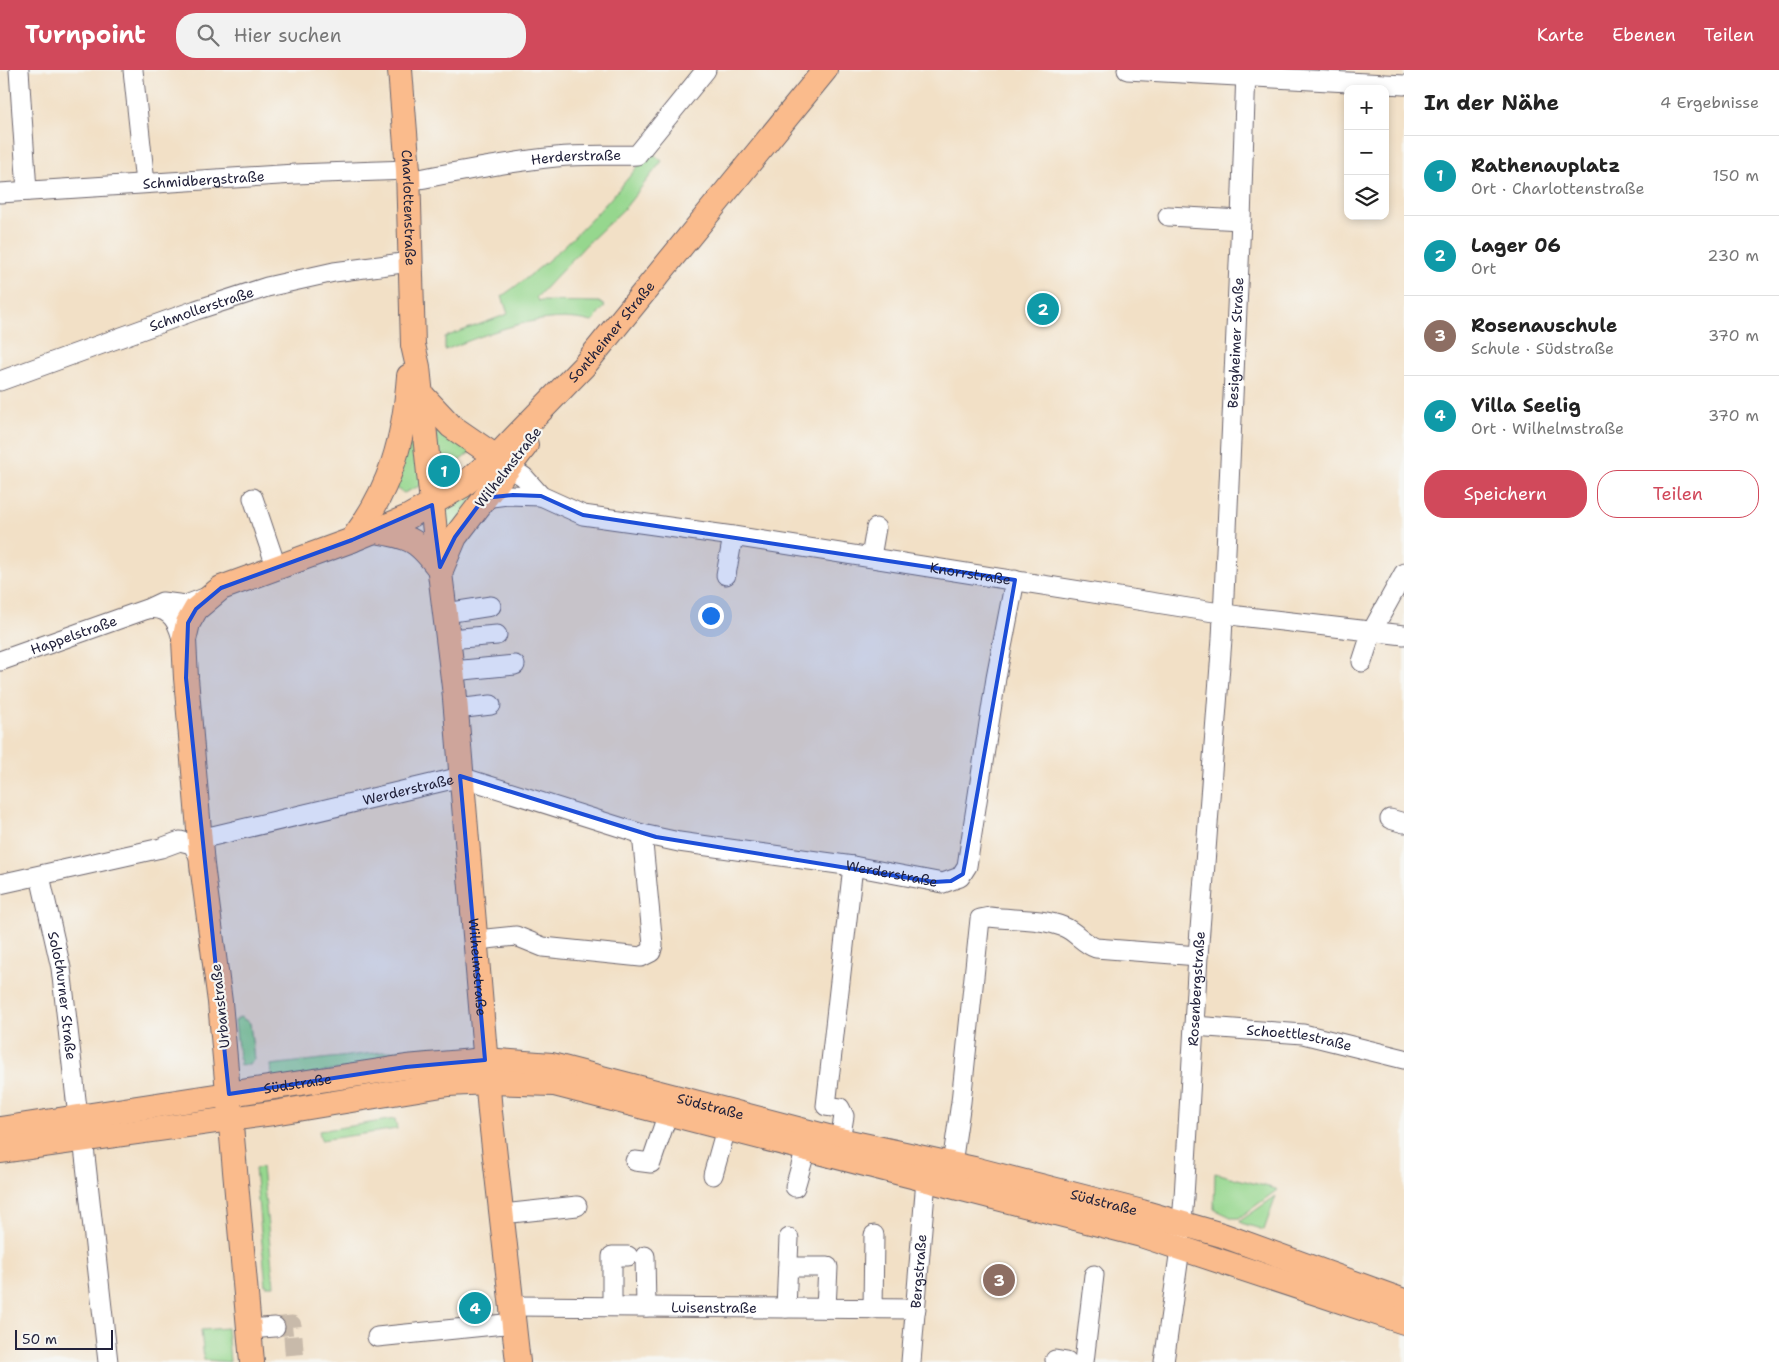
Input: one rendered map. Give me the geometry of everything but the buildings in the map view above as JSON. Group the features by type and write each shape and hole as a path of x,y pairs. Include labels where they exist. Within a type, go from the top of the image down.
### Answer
{"main road":[{"name":"Charlottenstraße","path":"400,70 408,175 413,345 421,394 432,505"},
{"name":"Sontheimer Straße","path":"352,540 432,505 502,462 583,367 825,70"},
{"name":"Charlottenstraße","path":"352,540 375,506 397,457 403,427 413,345"},
{"path":"421,394 450,426 502,462"},
{"name":"Wilhelmstraße","path":"441,571 455,537 484,498 502,462"},
{"name":"Wilhelmstraße","path":"432,505 449,639 477,940 487,1071 518,1362"},
{"path":"374,531 411,539 427,553 441,571"},
{"name":"Happelstraße","path":"184,650 188,623 196,608 208,597 228,584 352,540"},
{"name":"Urbanstraße","path":"184,650 197,847 220,1002 252,1362"},
{"name":"Südstraße","path":"0,1150 80,1121 228,1094 406,1067 487,1071 552,1065 840,1140 952,1164 1181,1235 1280,1285 1404,1322"},
{"name":"Südstraße","path":"0,1129 80,1121 230,1118 448,1084 487,1071 554,1084 926,1180 1181,1235 1222,1235 1404,1301"}],"street":[{"path":"19,70 27,191"},
{"path":"134,70 145,183"},
{"name":"Herderstraße","path":"408,175 448,175 498,164 557,157 637,155 706,70"},
{"path":"1127,70 1366,77 1404,85"},
{"name":"Besigheimer Straße","path":"1223,614 1246,73"},
{"name":"Schmidbergstraße","path":"0,193 295,174 408,175"},
{"path":"1168,216 1241,220"},
{"name":"Schmollerstraße","path":"0,381 250,292 334,272 410,262"},
{"name":"Knorrstraße","path":"502,462 524,477 541,496 583,516 872,557 1223,614 1404,635"},
{"name":"Knorrstraße","path":"484,498 507,495 541,496"},
{"path":"253,498 276,566"},
{"path":"872,557 876,528"},
{"path":"726,575 733,536"},
{"path":"1362,662 1372,631 1404,573"},
{"name":"Werderstraße","path":"0,884 148,851 177,841 197,847 461,777 642,834 757,854 853,866 943,883 956,880 963,874 969,856 996,678 1015,580"},
{"name":"Happelstraße","path":"0,661 162,602 191,604 208,597"},
{"path":"446,613 491,606"},
{"path":"147,609 161,609 171,615 179,629 184,650"},
{"name":"Rosenbergstraße","path":"1164,1362 1181,1235 1198,956 1223,614"},
{"path":"449,639 497,635"},
{"path":"454,689 515,665"},
{"path":"454,689 490,705"},
{"path":"477,940 516,936 542,947 555,949 640,957 650,954 652,945 642,834"},
{"path":"840,1140 844,1116 840,1108 826,1106 853,866"},
{"name":"Solothurner Straße","path":"40,876 61,968 108,1362"},
{"path":"952,1164 961,1102 980,919 990,918 1061,925 1073,930 1091,946 1096,948 1198,956"},
{"name":"Schoettlestraße","path":"1194,1026 1303,1034 1404,1059"},
{"path":"635,1161 651,1164 668,1113"},
{"path":"713,1175 726,1129"},
{"path":"795,1187 806,1149"},
{"name":"Bergstraße","path":"911,1362 926,1180"},
{"path":"501,1212 544,1205"},
{"path":"501,1212 577,1206"},
{"path":"872,1309 874,1235"},
{"path":"786,1308 789,1238"},
{"path":"612,1306 612,1256 636,1256 646,1306"},
{"path":"788,1268 828,1267 826,1308"},
{"path":"1084,1362 1094,1275"},
{"name":"Luisenstraße","path":"377,1337 513,1314 612,1306 916,1309"},
{"path":"249,1329 275,1327"}],"highlighted area":[{"path":"513,495 541,496 583,515 1015,580 963,874 951,881 934,882 656,837 460,776 485,1060 406,1067 229,1094 186,678 188,623 196,609 221,588 352,540 432,505 440,567 455,537 484,498"}],"green space":[{"path":"650,151 662,161 625,208 585,246 536,298 539,301 599,302 605,306 592,322 555,318 536,321 498,330 445,350 445,337 508,314 502,296 544,264 582,229 600,211"},
{"path":"434,415 473,450 439,477"},
{"path":"412,420 424,484 404,493 393,487"},
{"path":"486,477 454,529 446,527 443,507"},
{"path":"240,1017 250,1023 254,1059 250,1064 240,1065 235,1021"},
{"path":"434,1046 439,1054 272,1080 271,1065"},
{"path":"395,1119 397,1129 321,1140 319,1131"},
{"path":"262,1167 274,1286 266,1286 255,1168"},
{"path":"1215,1173 1277,1190 1239,1218 1233,1218 1214,1209"},
{"path":"1276,1196 1264,1230 1241,1223 1240,1221"},
{"path":"227,1328 230,1362 204,1360 201,1330"}],"tunnel":[{"path":"275,1327 292,1325 295,1362"}],"place":[{"name":"Lager 06","path":"1043,309"},
{"name":"Rathenauplatz","path":"444,471"},
{"name":"Rosenauschule","path":"999,1280"},
{"name":"Villa Seelig","path":"475,1308"}]}
